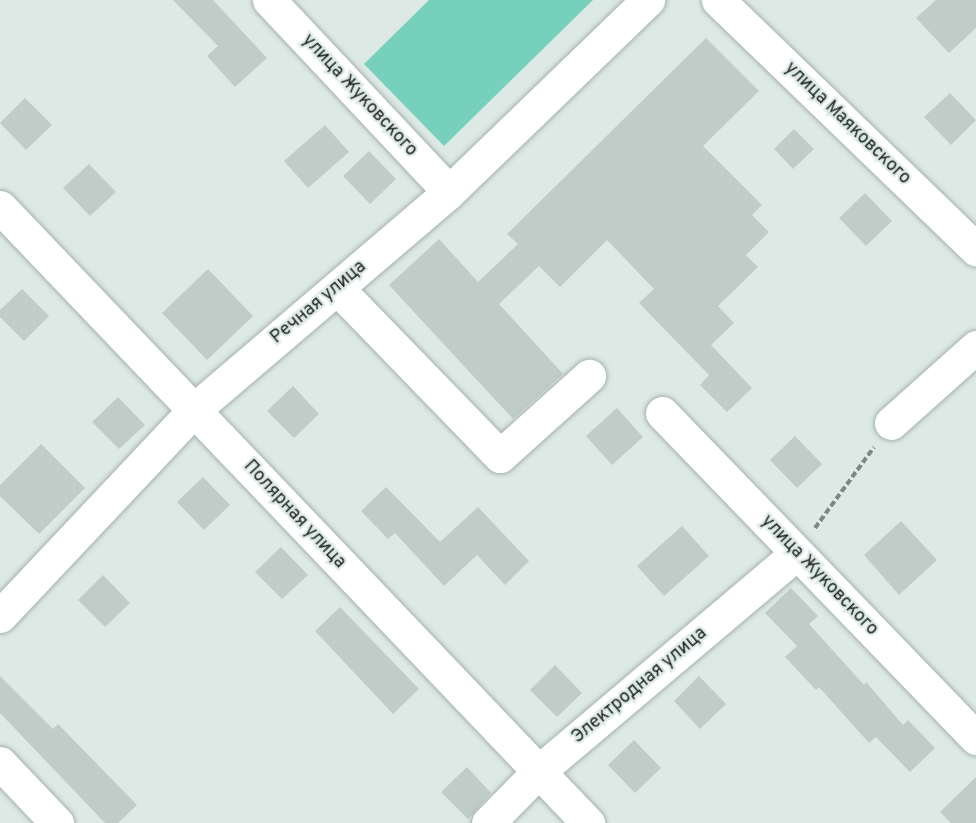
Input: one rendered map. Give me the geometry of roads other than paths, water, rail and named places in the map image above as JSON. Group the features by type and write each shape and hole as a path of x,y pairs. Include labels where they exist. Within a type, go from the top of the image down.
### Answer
{"street":[{"name":"улица Жуковского","path":"269,0 449,192"},
{"name":"Речная улица","path":"0,616 195,409 449,192 648,0"},
{"name":"улица Маяковского","path":"718,0 976,249"},
{"name":"Полярная улица","path":"0,207 588,823"},
{"path":"337,288 500,456 589,376"},
{"path":"891,423 976,347"},
{"name":"улица Жуковского","path":"662,413 976,738"},
{"name":"Электродная улица","path":"488,823 538,771 797,553"},
{"path":"0,763 57,823"}]}
